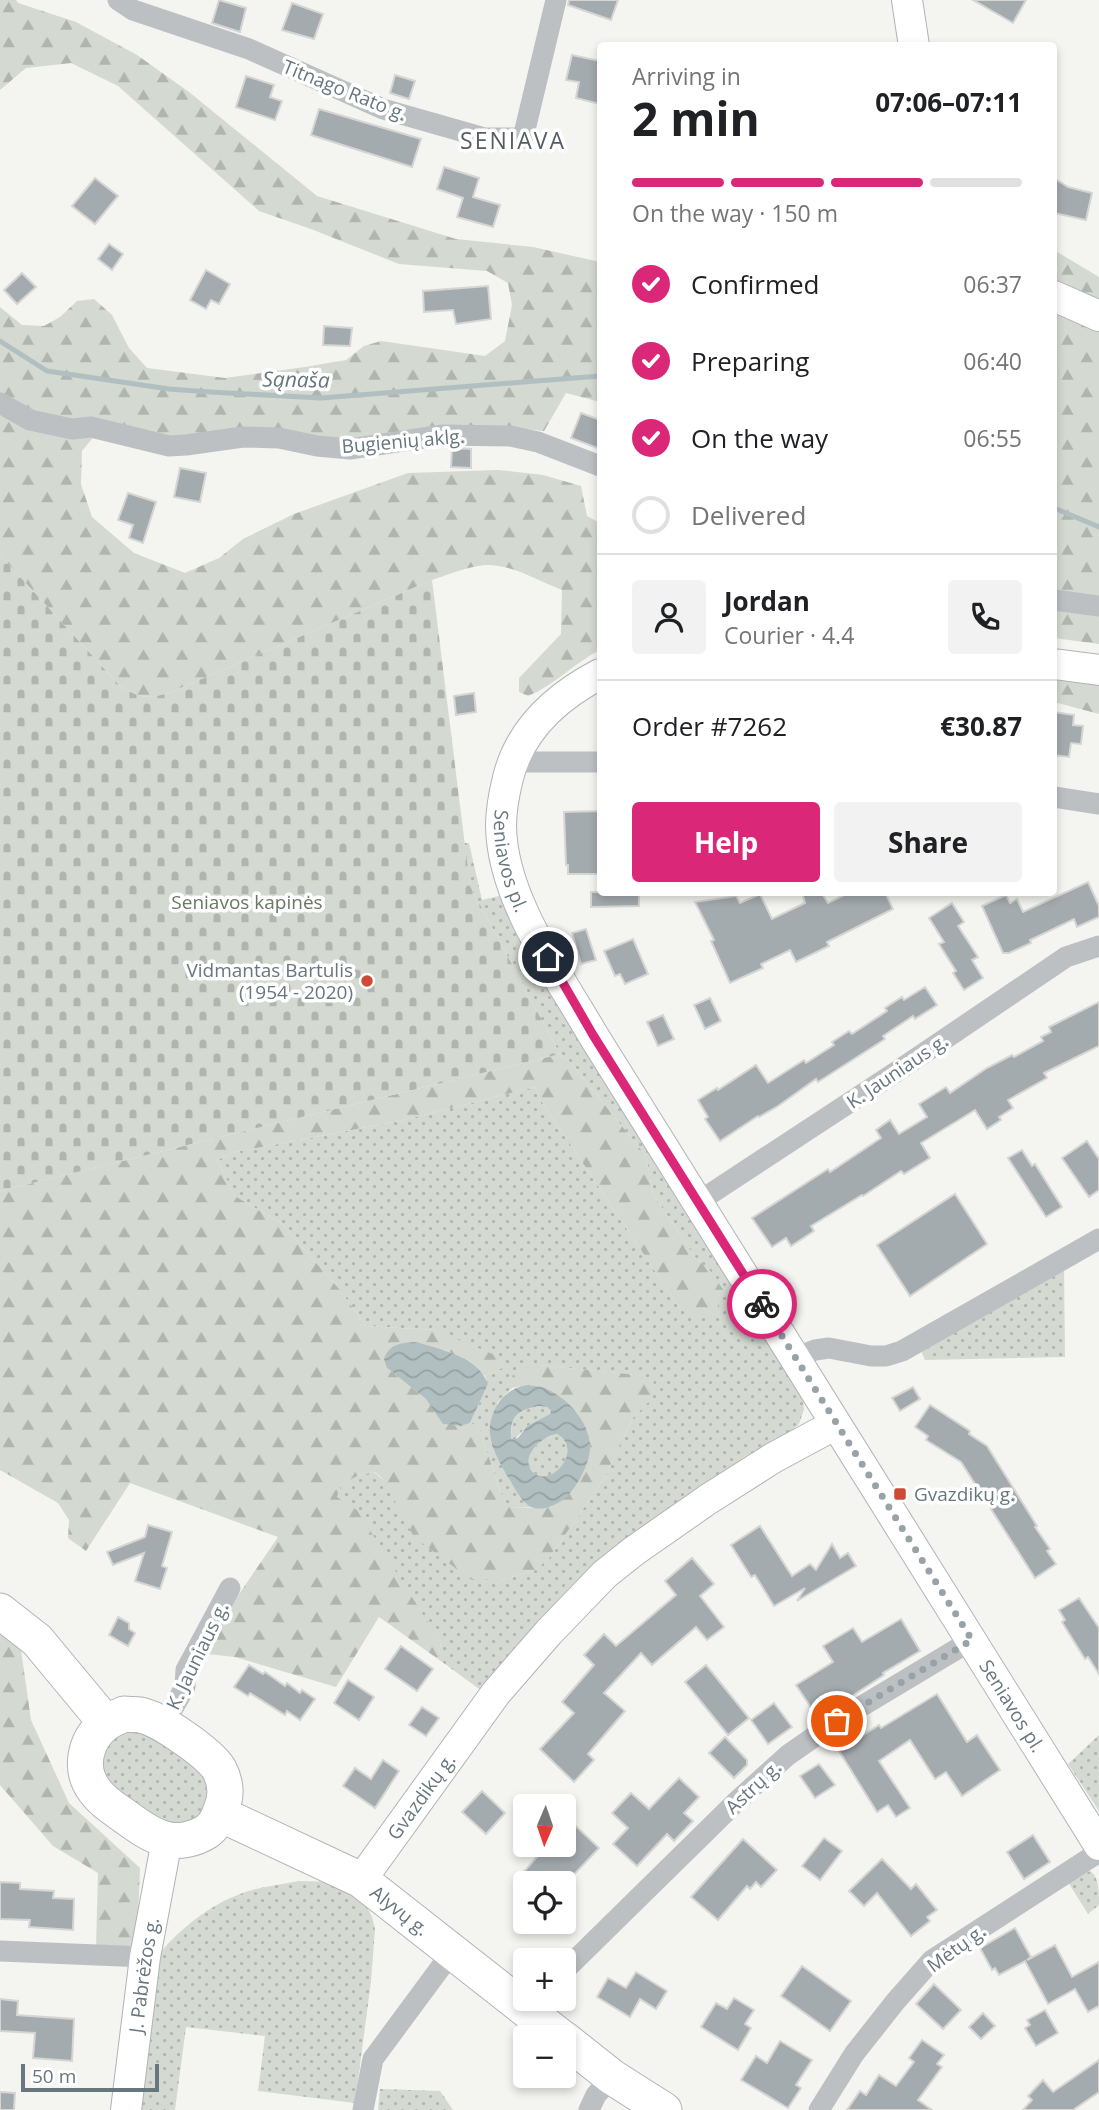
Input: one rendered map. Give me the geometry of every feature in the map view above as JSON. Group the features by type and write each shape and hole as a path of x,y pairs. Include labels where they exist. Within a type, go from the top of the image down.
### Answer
{"main road":[{"path":"907,0 913,42"},
{"path":"1057,297 1099,317"},
{"path":"1057,664 1099,670"},
{"name":"Seniavos pl.","path":"597,676 570,691 544,713 524,737 512,762 503,799 501,827 509,873 520,904 593,1035 1099,1845"},
{"name":"Gvazdikų g.","path":"361,1880 496,1693 548,1632 605,1574 707,1500 772,1458 836,1424"},
{"path":"0,1611 44,1647 106,1723"},
{"path":"124,1714 142,1715 164,1724 208,1756 219,1769 226,1788 220,1814 213,1826 190,1839 167,1840 145,1831 104,1801 87,1777 85,1766 89,1742 106,1723 124,1714"},
{"name":"Alyvų g.","path":"220,1814 361,1880 457,1954 513,1992"},
{"name":"J. Pabrėžos g.","path":"126,2110 145,1957 167,1840"},
{"name":"Alyvų g.","path":"537,2011 550,2025"},
{"name":"Alyvų g.","path":"576,2049 612,2077 664,2110"}],"street":[{"name":"Titnago Rato g.","path":"118,0 134,10 248,49 383,109 485,138 523,138 556,0"},
{"name":"Bugienių aklg.","path":"0,403 30,420 72,429 91,427 169,446 243,437 279,438 350,449 443,435 510,436 538,442 597,465"},
{"path":"1057,600 1099,606"},
{"path":"512,762 597,762"},
{"path":"1057,797 1099,804"},
{"name":"K. Jauniaus g.","path":"698,1202 1066,957 1099,946"},
{"path":"795,1358 829,1348 871,1356 886,1356 902,1351 1099,1239"},
{"name":"K. Jauniaus g.","path":"164,1724 185,1687 186,1670 230,1588"},
{"name":"Astrų g.","path":"576,1959 737,1801 788,1755 842,1718 972,1640"},
{"name":"Mėtų g.","path":"819,2110 854,2054 932,1960 1099,1853"},
{"path":"0,1951 145,1957"},
{"path":"363,2110 373,2059 441,1968 457,1954"},
{"path":"589,2110 596,2095 612,2077"}],"green space":[{"path":"0,0 16,0 18,3 76,22 137,55 189,92 317,196 456,239 533,247 597,261 597,401 566,393 544,431 513,428 346,444 171,438 106,422 82,451 81,484 92,517 134,553 185,573 219,558 243,539 294,514 408,473 498,470 543,475 581,486 587,516 597,521 597,652 538,691 528,696 519,692 519,678 561,634 562,590 508,568 484,565 432,580 169,693 143,696 120,686 0,555 0,307 22,325 44,326 60,317 77,301 94,299 112,315 129,348 147,368 225,378 346,360 364,346 381,341 485,356 505,341 512,305 508,283 487,271 399,264 259,211 118,86 71,63 26,68 0,90"},
{"path":"1057,252 1099,277 1099,309 1057,291"},
{"path":"1057,307 1078,316 1099,332 1099,644 1057,638"},
{"name":"Seniavos kapinės","path":"0,555 120,686 132,693 148,697 169,693 432,580 470,886 560,1054 0,1191"},
{"path":"1057,675 1099,682 1099,714 1057,703"},
{"path":"464,843 469,843 482,900 499,896 549,986 802,1391 804,1409 799,1424 789,1433 744,1457 628,1542 482,1691 438,1659 441,1643 337,1497 341,1485 359,1475 374,1472 501,1580 534,1571 549,1558 604,1479 633,1418 649,1401 637,1375 538,1365 512,1377 512,1388 497,1403 519,1496 531,1507 508,1507 501,1494 479,1427 470,1423 488,1384 485,1376 504,1367 434,1330 366,1326 340,1290 282,1224 235,1196 217,1160 235,1152 399,1121 535,1087 542,1102 681,1310 711,1272 695,1257 653,1194 646,1156 571,1063 560,1054 470,886"},
{"path":"560,1054 571,1063 646,1156 653,1194 695,1257 711,1272 724,1291 715,1313 697,1319 681,1310 542,1102 535,1087 399,1121 235,1152 217,1160 235,1196 282,1224 340,1290 366,1326 434,1330 505,1359 504,1367 485,1376 466,1360 445,1350 387,1368 426,1399 444,1424 461,1426 470,1423 479,1427 501,1494 509,1507 543,1508 556,1504 571,1493 584,1470 588,1433 578,1414 560,1398 526,1385 512,1388 512,1377 516,1370 538,1365 637,1375 654,1382 649,1401 633,1418 604,1479 549,1558 534,1571 501,1580 470,1579 414,1537 383,1479 375,1472 359,1475 341,1485 337,1497 357,1510 441,1643 438,1659 379,1617 336,1687 235,1657 199,1653 278,1537 130,1483 86,1551 68,1538 69,1520 58,1503 0,1470 0,1191"},
{"path":"1064,1267 1065,1357 925,1360 921,1351"},
{"path":"538,1406 547,1407 551,1411 550,1414 527,1426 514,1440 511,1439 516,1416 524,1410"},
{"path":"557,1434 565,1442 566,1459 554,1473 538,1476 529,1464 531,1452 540,1442"},
{"path":"0,1628 20,1643 31,1720 69,1803 140,1868 137,1941 129,1947 96,1948 98,1873 53,1846 0,1785"},
{"path":"148,1728 211,1780 203,1819 170,1830 109,1789 98,1751 109,1735"},
{"path":"1099,1735 1099,1811 1068,1764"},
{"path":"1090,1871 1097,1881 1099,1905 1088,1914 1068,1882"},
{"path":"299,1881 335,1882 365,1903 372,1917 375,1929 371,1981 355,2103 258,2091 265,2036 186,2027 175,2110 136,2110 158,1955 185,1927 228,1899 262,1888"},
{"path":"380,2089 440,2091 453,2110 378,2110"}],"water":[{"path":"416,1342 458,1356 476,1367 483,1375 488,1384 470,1423 461,1426 443,1424 426,1399 387,1368 384,1359 389,1350 401,1344"},
{"path":"519,1387 542,1387 560,1397 581,1419 589,1437 588,1459 578,1482 564,1499 547,1508 535,1508 523,1501 499,1461 491,1440 490,1426 497,1404","holes":["538,1406 547,1407 551,1411 550,1414 527,1426 518,1438 511,1439 516,1416","557,1434 565,1441 566,1459 554,1473 538,1475 531,1470 529,1464 531,1452 540,1442"]}],"building":[{"path":"219,0 246,8 240,32 212,23"},
{"path":"569,0 618,0 611,20 568,5"},
{"path":"973,0 1026,0 1013,23"},
{"path":"292,3 323,14 314,39 282,30"},
{"path":"572,55 597,60 597,103 576,98 579,82 566,80"},
{"path":"395,75 415,81 409,99 390,93"},
{"path":"246,76 274,85 270,97 282,101 275,120 236,107"},
{"path":"319,109 421,139 412,167 311,135"},
{"path":"444,167 479,178 473,197 500,205 493,227 457,217 463,198 437,189"},
{"path":"95,178 118,196 95,224 72,206"},
{"path":"1057,180 1068,187 1092,193 1086,220 1057,214"},
{"path":"109,244 123,254 112,270 98,259"},
{"path":"206,270 230,284 219,304 211,300 206,309 190,300"},
{"path":"22,273 36,287 17,304 4,290"},
{"path":"488,286 491,319 456,324 453,310 424,312 423,291"},
{"path":"324,326 352,328 350,346 323,345"},
{"path":"581,413 597,419 597,448 571,438"},
{"path":"452,448 471,449 471,468 451,467"},
{"path":"180,468 206,473 200,502 174,497"},
{"path":"128,493 156,502 143,543 129,538 133,525 118,520"},
{"path":"474,693 476,712 456,715 454,696"},
{"path":"1057,712 1074,715 1073,725 1083,726 1081,744 1071,743 1069,757 1057,755"},
{"path":"597,811 597,874 568,874 564,812"},
{"path":"1088,882 1099,906 1099,917 1077,927 1074,919 1030,940 1031,943 1003,953 982,906 1006,896 1010,903 1017,899 1023,912"},
{"path":"591,892 597,892 597,896 639,896 639,906 591,907"},
{"path":"736,896 740,903 761,896 772,919 805,903 803,896 824,896 828,903 842,896 887,896 893,909 827,942 829,946 796,962 790,950 761,964 763,968 730,983 711,941 714,940 695,902"},
{"path":"952,903 964,922 958,926 978,957 972,960 983,978 964,990 939,944 944,942 929,918"},
{"path":"586,929 596,960 581,964 572,933"},
{"path":"633,939 648,974 625,984 620,974 615,976 604,951"},
{"path":"925,987 937,1005 915,1019 913,1016 883,1036 885,1039 818,1082 816,1079 720,1141 705,1119 708,1117 698,1100 717,1088 718,1090 756,1065 768,1083 804,1060 806,1063 834,1045 832,1042 849,1031 852,1034 887,1011 885,1008 902,997 904,1000"},
{"path":"710,998 721,1021 705,1029 694,1005"},
{"path":"1099,1002 1099,1046 1044,1073 1047,1078 1008,1100 1013,1108 987,1129 975,1110 921,1143 930,1158 904,1174 901,1171 811,1226 814,1231 791,1246 786,1238 772,1247 752,1218 881,1138 876,1130 890,1120 899,1134 927,1117 919,1104 946,1087 950,1093 987,1068 1043,1041 1041,1037 1051,1032 1049,1027"},
{"path":"663,1015 674,1039 658,1046 647,1022"},
{"path":"1087,1141 1099,1159 1099,1190 1089,1197 1062,1158"},
{"path":"1022,1150 1032,1166 1035,1164 1062,1207 1046,1217 1008,1158"},
{"path":"955,1194 987,1244 910,1296 877,1245"},
{"path":"913,1387 920,1399 900,1411 892,1398"},
{"path":"930,1405 970,1431 969,1434 987,1446 1037,1526 1035,1527 1050,1549 1047,1551 1056,1564 1035,1578 961,1462 926,1440 928,1436 915,1427"},
{"path":"148,1525 172,1532 162,1566 167,1568 160,1589 135,1581 144,1553 113,1565 107,1552 145,1537"},
{"path":"760,1526 792,1576 810,1564 816,1570 832,1544 840,1558 848,1553 856,1566 797,1601 805,1588 774,1606 755,1575 751,1577 731,1545"},
{"path":"692,1558 714,1584 700,1596 724,1627 707,1640 696,1627 652,1665 641,1653 604,1693 625,1711 588,1754 594,1760 574,1782 540,1749 574,1713 562,1702 594,1665 584,1655 604,1634 616,1646 676,1595 665,1581"},
{"path":"1079,1598 1099,1628 1099,1674 1088,1657 1085,1659 1062,1622 1065,1620 1059,1610"},
{"path":"118,1617 129,1623 129,1629 135,1633 128,1646 109,1635"},
{"path":"901,1619 920,1651 832,1709 828,1703 814,1712 796,1685 833,1662 823,1646 853,1628 862,1642"},
{"path":"401,1646 433,1669 417,1691 385,1669"},
{"path":"249,1665 285,1686 287,1683 300,1693 302,1690 315,1699 300,1720 287,1711 285,1715 250,1693 248,1696 234,1687"},
{"path":"706,1665 749,1718 728,1735 685,1682"},
{"path":"348,1680 374,1697 359,1720 334,1703"},
{"path":"937,1694 967,1742 977,1735 1000,1770 962,1796 946,1772 935,1779 910,1740 879,1761 910,1808 896,1817 888,1805 877,1812 839,1751 879,1725 881,1728"},
{"path":"774,1703 792,1727 768,1744 751,1720"},
{"path":"422,1707 439,1718 426,1736 409,1725"},
{"path":"725,1737 747,1760 747,1765 734,1778 709,1753"},
{"path":"383,1760 399,1771 375,1808 343,1786 355,1768 371,1779"},
{"path":"819,1764 835,1785 815,1798 800,1776"},
{"path":"679,1778 699,1797 684,1813 693,1821 674,1841 667,1834 637,1866 613,1844 628,1828 612,1813 631,1793 649,1809"},
{"path":"482,1791 505,1813 486,1834 462,1812"},
{"path":"576,1826 599,1848 576,1872 525,1871 537,1857 576,1857"},
{"path":"1033,1835 1050,1862 1024,1879 1007,1852"},
{"path":"824,1838 842,1851 820,1880 802,1866"},
{"path":"743,1839 777,1870 761,1887 756,1882 750,1889 747,1886 718,1920 691,1897"},
{"path":"882,1859 911,1889 916,1884 937,1910 927,1917 930,1921 911,1936 877,1893 864,1906 849,1891"},
{"path":"0,1882 20,1883 20,1889 54,1891 53,1898 74,1899 73,1930 29,1927 30,1920 0,1919"},
{"path":"1015,1928 1031,1957 1027,1960 1055,1945 1072,1977 1099,1962 1099,2006 1088,2012 1075,1989 1048,2004 1025,1961 999,1975 995,1968 992,1970 980,1948"},
{"path":"802,1966 851,2001 830,2031 781,1996"},
{"path":"636,1972 667,1991 656,2009 640,1999 630,2017 597,1997 608,1978 626,1988"},
{"path":"934,1984 961,2010 943,2029 916,2004"},
{"path":"734,1998 754,2010 745,2024 751,2028 738,2050 701,2027 716,2003 727,2009"},
{"path":"0,1999 18,2001 17,2015 74,2019 72,2061 33,2058 35,2033 0,2031"},
{"path":"1045,2010 1058,2033 1036,2046 1025,2028 1030,2025 1027,2020"},
{"path":"983,2013 995,2026 981,2039 969,2027"},
{"path":"922,2040 944,2055 937,2064 942,2067 918,2100 932,2110 847,2110 860,2091 866,2095 879,2075 896,2086 914,2062 909,2058"},
{"path":"780,2041 812,2060 796,2085 801,2088 788,2108 741,2080 756,2056 767,2063"},
{"path":"1099,2060 1099,2092 1073,2110 1023,2110 1032,2100 1028,2096 1043,2080 1053,2092"},
{"path":"0,2092 15,2093 14,2110 0,2110"}],"waterway":[{"name":"Sąnaša","path":"0,341 47,371 169,389 210,392 321,398 597,376"},
{"name":"Sąnaša","path":"1057,509 1099,527"}],"way so far":[{"path":"762,1304 972,1640 837,1721"}],"place":[{"name":"Vidmantas Bartulis (1954 - 2020)","path":"367,981"},
{"name":"Gvazdikų g.","path":"900,1494"}],"district":[{"name":"SENIAVA","path":"513,140"}],"route":[{"path":"548,957 593,1035 762,1304"}]}
